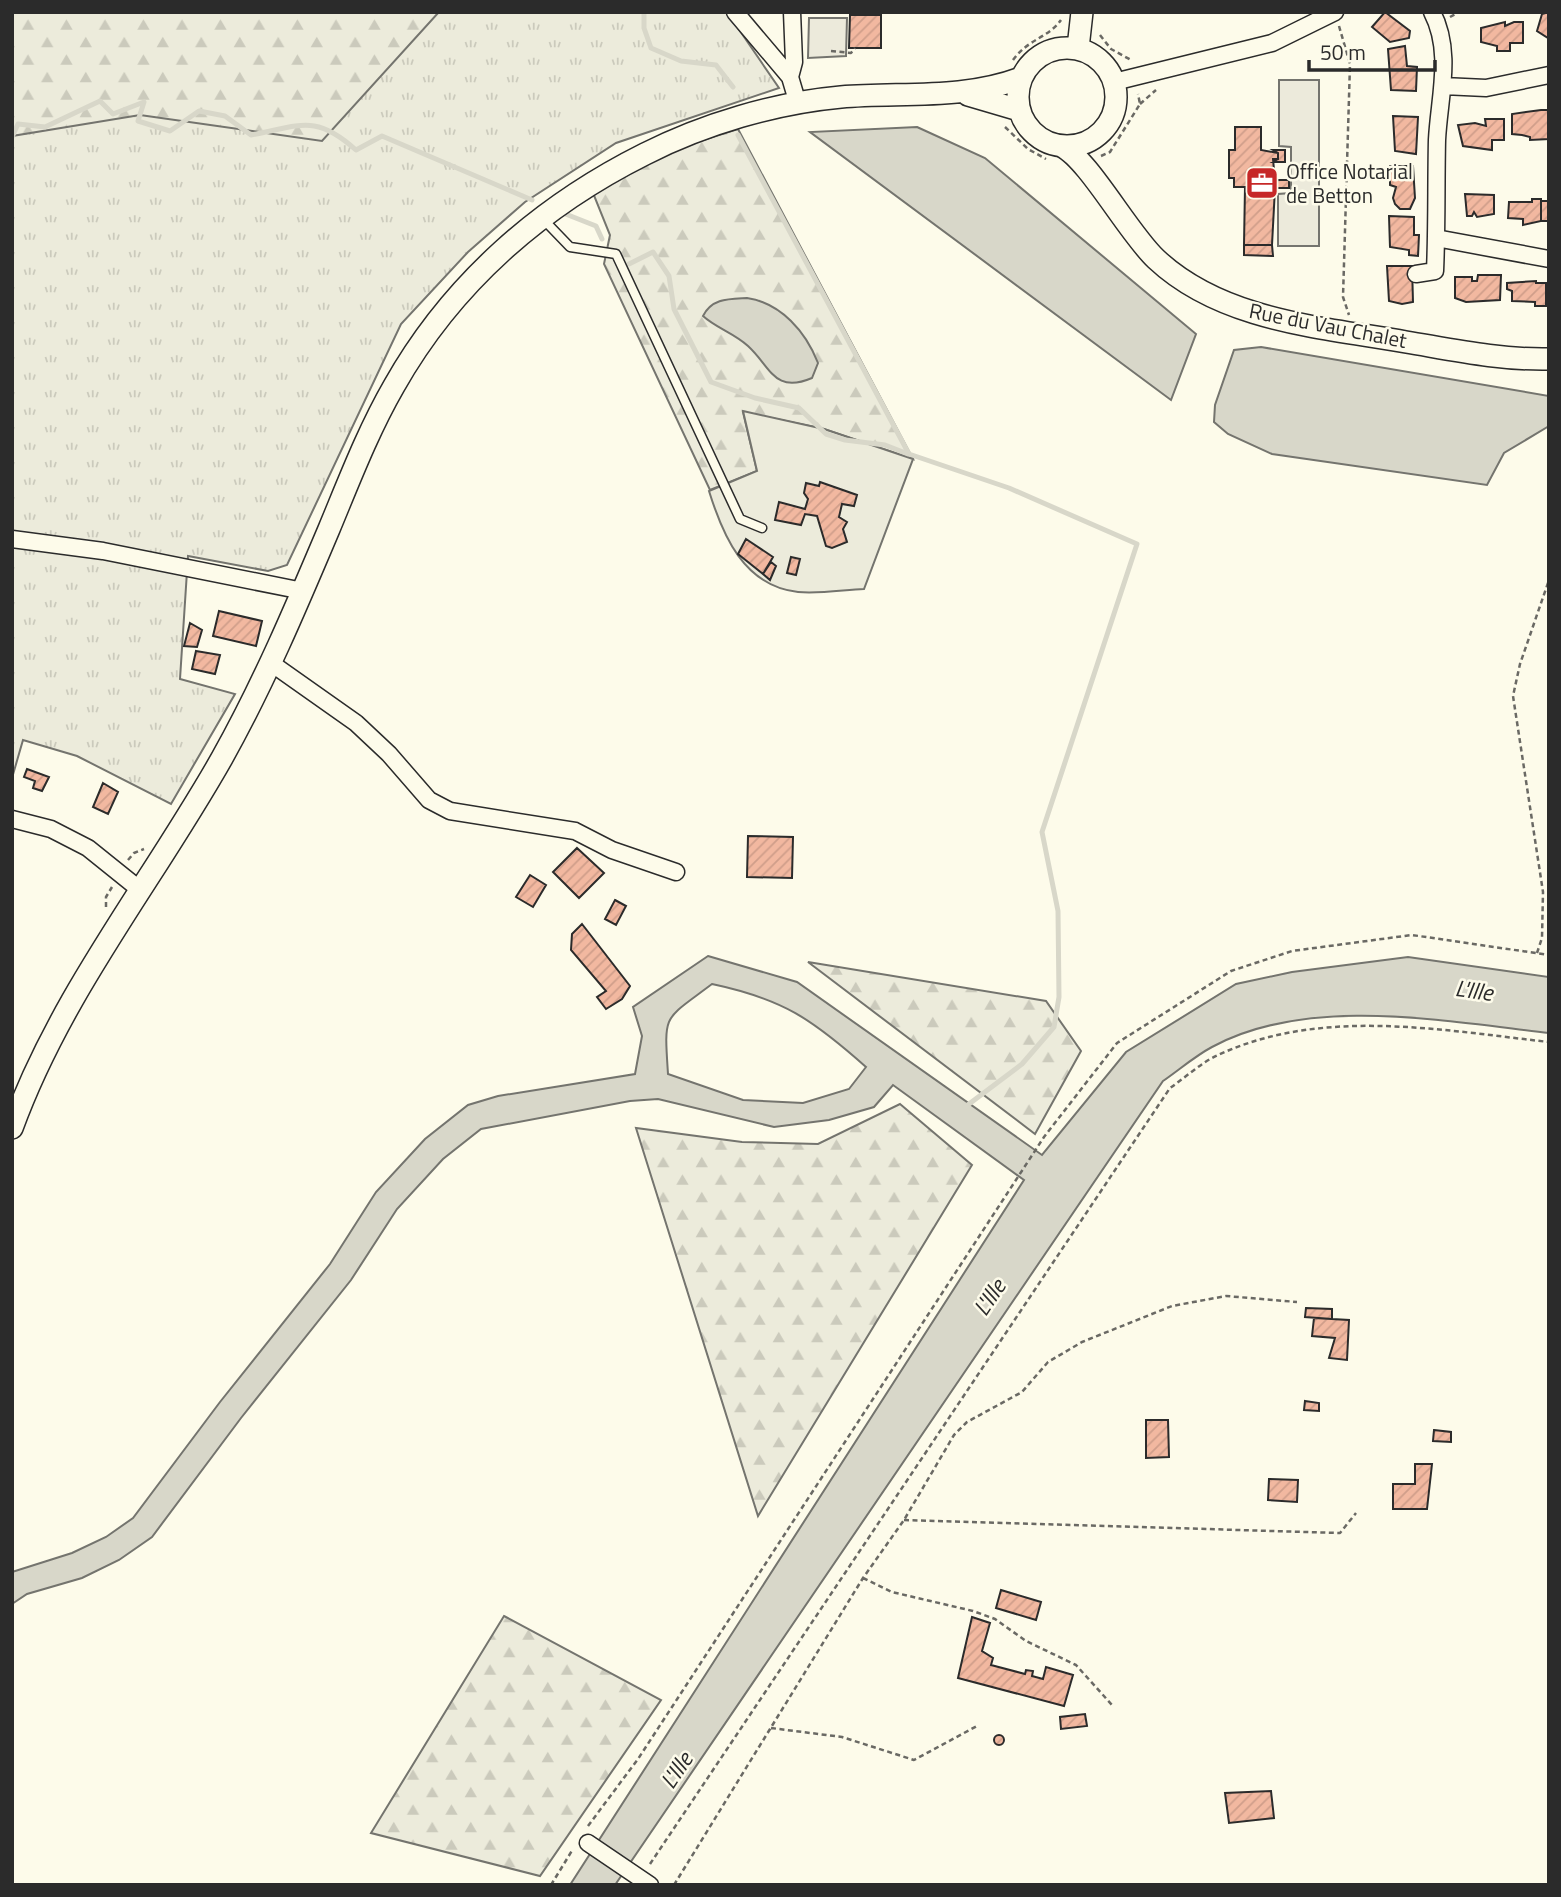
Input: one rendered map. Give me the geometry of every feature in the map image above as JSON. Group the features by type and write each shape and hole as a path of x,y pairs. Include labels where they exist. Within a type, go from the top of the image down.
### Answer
{"main road":[{"path":"1078,48 1081,14"},
{"path":"964,94 1030,63 1044,53 1060,48 1078,48 1094,55 1125,80 1111,120 1098,135 1088,161"},
{"path":"1016,70 1019,110 1035,134 1061,146 1081,144 1098,135"},
{"path":"12,1128 63,1000 139,888 185,807 222,757 263,663 303,591 400,364 483,267 541,217 585,185 649,152 719,123 839,97 964,94 1019,110"},
{"name":"Rue du Vau Chalet","path":"1061,146 1088,161 1102,193 1157,260 1199,290 1234,306 1330,329 1513,360 1549,359"},
{"name":"Rue du Vau Chalet","path":"1513,360 1549,375"}],"street":[{"path":"735,12 763,49 790,77 798,104"},
{"path":"790,77 794,62 792,12"},
{"path":"1416,274 1435,271 1443,49 1432,12"},
{"path":"1125,80 1272,43 1336,18"},
{"path":"1443,86 1486,88 1549,75"},
{"path":"1436,238 1549,259"},
{"path":"12,539 103,551 303,591"},
{"path":"263,663 356,723 389,754 429,800 450,811 575,831 612,850 676,872"},
{"path":"12,819 51,829 88,848 139,888"},
{"path":"588,1843 640,1880"}],"lane":[{"path":"541,217 570,247 616,254 740,519 762,528"}],"path":[{"path":"1016,70 1027,43 1051,31 1065,13 1081,14"},
{"path":"1336,18 1350,64 1343,297 1352,321"},
{"path":"995,101 999,120 1028,149 1064,168 1110,152 1119,133 1140,104 1125,80 1130,57 1111,49 1099,32"},
{"path":"831,51 851,53 855,48"},
{"path":"1537,953 1542,938 1543,892 1513,696 1520,664 1549,580"},
{"path":"120,875 130,855 147,848"},
{"path":"588,1826 638,1759 1044,1137 1117,1043 1231,971 1292,951 1412,935 1549,955"},
{"path":"640,1880 1170,1088 1217,1055 1265,1038 1322,1026 1407,1027 1549,1042"},
{"path":"674,1885 863,1578 904,1520 954,1434 967,1422 1022,1392 1048,1362 1082,1342 1132,1320 1197,1299 1226,1296 1297,1302"},
{"path":"904,1520 1340,1533 1356,1513"},
{"path":"863,1578 892,1592 995,1619 1026,1641 1076,1665 1112,1705"},
{"path":"771,1728 842,1737 914,1760 977,1726"},
{"path":"551,1885 572,1849"}],"green space":[{"path":"12,12 727,12 779,88 616,143 525,202 468,252 401,324 287,565 268,571 188,556 180,679 235,694 171,804 77,756 23,740 12,778"},
{"path":"12,12 439,12 322,141 140,115 12,136"},
{"path":"738,129 913,459 824,429 743,412 757,471 710,490 604,264 610,235 593,193 678,148"},
{"path":"743,411 824,429 913,459 864,589 798,592 779,588 763,580 739,556 721,525 709,491 757,471"},
{"path":"808,962 1046,1001 1081,1051 1035,1134"},
{"path":"900,1104 972,1165 758,1516 636,1128 742,1142 818,1144"},
{"path":"504,1616 661,1700 540,1876 371,1833"}],"shaded area":[{"path":"809,18 847,18 846,56 808,58"},
{"path":"1279,80 1319,80 1319,246 1278,246 1278,194 1291,193 1291,147 1279,146"}],"water":[{"path":"917,127 985,158 1196,334 1171,400 810,132"},
{"path":"747,298 771,306 799,330 818,363 812,378 789,383 781,380 774,376 743,341 703,316 716,303"},
{"path":"1261,347 1549,396 1549,426 1504,453 1487,485 1272,454 1228,434 1214,422 1215,405 1234,350"},
{"name":"L'Ille","path":"708,956 797,982 1042,1155 1126,1052 1236,984 1292,972 1408,957 1549,977 1549,1033 1422,1018 1333,1017 1290,1021 1250,1031 1212,1047 1163,1081 615,1885 570,1885 1024,1180 893,1085 874,1107 829,1120 774,1127 658,1099 630,1101 481,1129 443,1159 397,1209 351,1280 241,1418 152,1537 119,1560 82,1578 27,1594 12,1604 12,1572 72,1553 106,1537 133,1518 220,1402 330,1264 376,1192 425,1139 468,1105 498,1096 635,1074 642,1036 633,1007","holes":["712,984 737,990 795,1013 829,1036 866,1067 849,1089 803,1103 743,1100 668,1074 667,1028 675,1012"]}],"building":[{"path":"1385,12 1410,31 1409,38 1390,42 1372,27"},
{"path":"1549,12 1548,38 1537,31 1542,14"},
{"path":"850,15 881,15 881,48 849,48"},
{"path":"1505,22 1505,26 1523,22 1523,43 1510,43 1510,51 1497,51 1497,46 1481,42 1481,28"},
{"path":"1405,46 1407,66 1417,67 1416,91 1391,90 1388,49"},
{"path":"1549,110 1549,139 1530,140 1530,137 1512,134 1512,114"},
{"path":"1393,116 1418,117 1416,154 1395,151"},
{"path":"1485,119 1504,119 1504,140 1492,140 1492,150 1463,146 1458,125 1475,123 1486,126"},
{"name":"Office Notarial de Betton","path":"1235,127 1261,127 1261,150 1278,153 1278,159 1273,159 1275,180 1289,180 1289,188 1275,188 1272,245 1244,245 1245,187 1234,187 1234,178 1229,178 1229,150 1235,150"},
{"path":"1273,150 1285,150 1285,162 1273,162 1278,159 1278,153"},
{"path":"1390,166 1413,166 1415,198 1410,209 1400,209 1395,204 1393,198 1396,187 1390,185"},
{"path":"1465,194 1494,195 1494,214 1477,217 1474,212 1472,216 1467,216"},
{"path":"1532,199 1541,199 1541,221 1523,225 1523,219 1508,218 1509,202 1532,202"},
{"path":"1541,201 1549,201 1548,221 1541,221"},
{"path":"1389,216 1414,217 1414,235 1419,235 1418,256 1409,255 1409,250 1390,247"},
{"path":"1244,245 1272,245 1273,256 1244,255"},
{"path":"1387,266 1412,266 1413,302 1402,304 1389,301"},
{"path":"1478,275 1501,275 1500,300 1466,302 1455,298 1455,277 1472,277 1472,281 1477,281"},
{"path":"1507,283 1546,283 1546,306 1535,306 1535,302 1512,301 1512,291 1507,289"},
{"path":"820,482 857,495 854,506 842,504 839,517 847,522 843,529 847,542 832,548 826,546 817,516 805,514 801,525 775,520 779,502 805,509 808,499 804,493 806,483 819,486"},
{"path":"746,539 773,557 763,574 738,554"},
{"path":"791,557 800,559 796,575 787,573"},
{"path":"771,562 776,566 770,580 763,574"},
{"path":"219,611 262,621 256,646 213,636"},
{"path":"190,623 202,630 197,647 184,646"},
{"path":"196,651 220,655 215,674 192,669"},
{"path":"27,769 49,777 42,791 33,788 35,781 24,777"},
{"path":"103,783 118,792 108,814 93,807"},
{"path":"748,836 793,837 792,878 747,877"},
{"path":"577,848 604,873 579,898 553,872"},
{"path":"530,875 546,885 533,907 516,897"},
{"path":"615,900 626,906 616,925 605,919"},
{"path":"582,924 630,986 622,999 606,1009 597,997 606,991 571,950 572,934"},
{"path":"1306,1308 1332,1309 1332,1319 1305,1317"},
{"path":"1314,1318 1349,1320 1347,1360 1329,1358 1335,1338 1312,1336"},
{"path":"1305,1401 1319,1403 1319,1411 1304,1410"},
{"path":"1146,1420 1168,1420 1169,1457 1146,1458"},
{"path":"1434,1430 1451,1432 1451,1442 1433,1441"},
{"path":"1415,1464 1432,1464 1427,1509 1393,1509 1393,1484 1415,1484"},
{"path":"1269,1479 1298,1480 1297,1502 1268,1500"},
{"path":"1001,1590 1041,1602 1036,1620 996,1608"},
{"path":"972,1617 990,1623 982,1651 993,1658 991,1665 1025,1674 1026,1670 1033,1671 1032,1676 1043,1679 1046,1667 1073,1675 1064,1706 958,1678"},
{"path":"1085,1714 1087,1726 1061,1729 1060,1717"},
{"path":"999,1735 1003,1736 1003,1744 999,1745 995,1744 994,1740 995,1736"},
{"path":"1271,1791 1274,1818 1229,1823 1225,1793"}],"waterway":[{"path":"644,12 644,28 651,48 681,61 716,65 733,87"},
{"path":"12,137 18,124 45,127 100,101 113,114 144,102 138,121 170,131 199,111 225,116 251,135 295,126 318,127 342,138 356,150 382,136 532,200"},
{"path":"738,135 909,454 1009,488 1137,544 1042,832 1058,911 1059,997 1054,1027 1022,1064 965,1107"},
{"path":"563,213 596,226 602,239"},
{"path":"629,264 653,252 669,276 674,309 711,382 755,398 799,408 826,434 845,440 885,445 908,454"}],"place":[{"name":"Office Notarial de Betton","path":"1262,183"}]}
